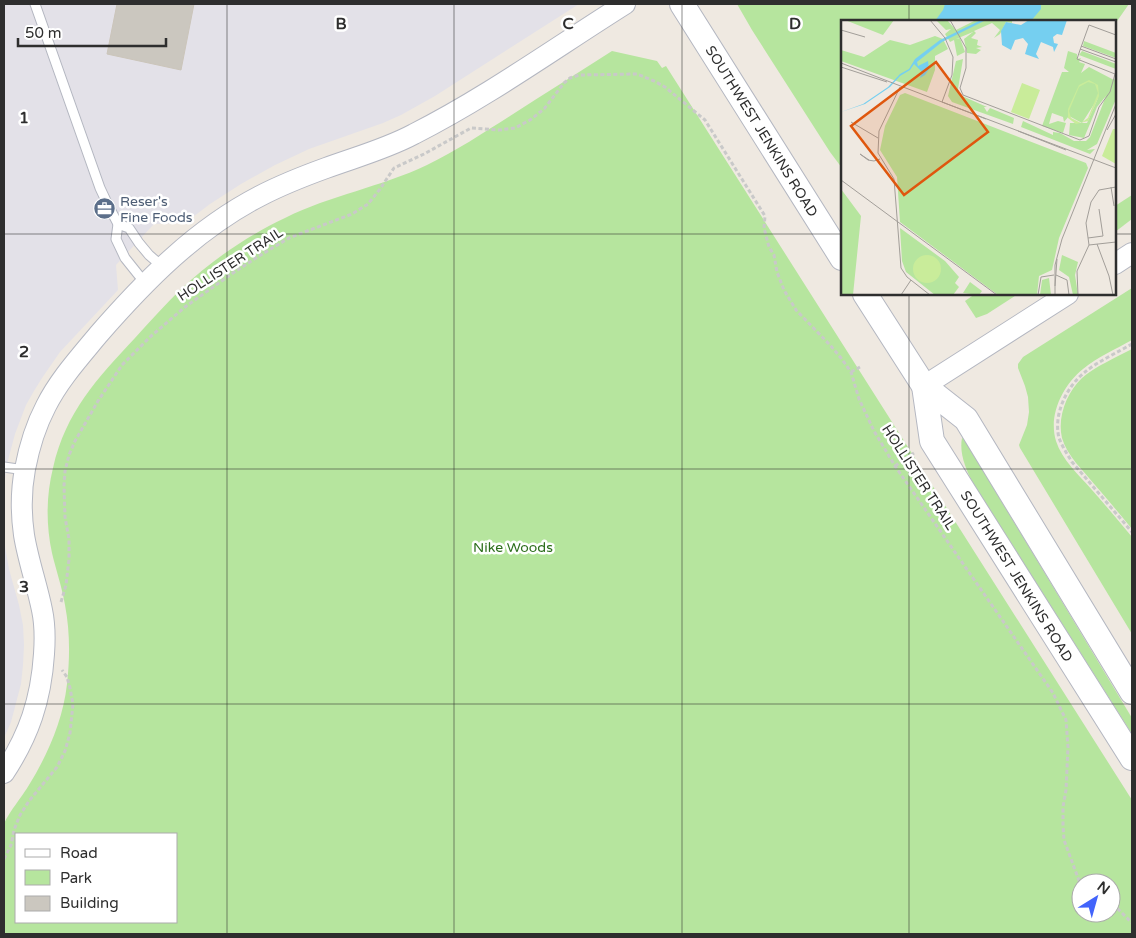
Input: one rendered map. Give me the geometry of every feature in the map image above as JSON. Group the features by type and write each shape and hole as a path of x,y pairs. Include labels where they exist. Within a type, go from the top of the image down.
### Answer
{"main road":[{"name":"SOUTHWEST JENKINS ROAD","path":"682,4 841,256"},
{"name":"SOUTHWEST JENKINS ROAD","path":"866,295 924,386 966,420 1132,692"},
{"name":"SOUTHWEST JENKINS ROAD","path":"924,386 932,441 1132,758"}],"street":[{"path":"4,773 26,734 33,716 39,696 43,671 42,613 24,535 22,506 25,470 33,439 44,409 67,372 145,283 202,232 261,196 325,168 388,146 426,128 486,93 625,4"},
{"path":"1116,263 1132,253"},
{"path":"924,386 1066,295"}],"lane":[{"path":"35,4 100,188 118,224 116,239 125,258 145,283"},
{"path":"118,224 129,228 139,243 163,266"},
{"path":"4,467 25,470"}],"path":[{"name":"HOLLISTER TRAIL","path":"59,611 66,585 69,559 64,486 69,455 98,400 122,365 144,343 184,307 259,256 290,238 352,214 368,204 394,168 471,128 500,130 515,128 530,120 544,109 570,78 579,75 637,74 665,87 705,120 765,216 764,228 769,247 774,255 777,272 784,290 796,310 842,358 851,372 859,399 874,431 895,466 1053,693 1066,720 1068,747 1066,790 1063,807 1064,833 1069,855 1076,873"},
{"path":"1132,344 1086,371 1076,380 1063,402 1059,412 1058,423 1059,437 1072,462 1132,532"},
{"path":"851,372 860,367"},
{"path":"895,466 915,453"},
{"path":"4,859 11,845 20,815 57,767 65,751 70,734 73,704 67,677 61,670 62,663"},
{"path":"1121,912 1132,923"}],"shaded area":[{"name":"Reser's Fine Foods","path":"4,4 579,4 435,96 401,115 309,149 275,165 241,184 185,223 154,224 116,265 118,290 60,352 34,391 26,405 15,434 7,464 4,486"},
{"path":"4,541 23,625 24,645 21,684 11,722 4,738"}],"green space":[{"path":"737,4 1129,4 1116,23 1116,20 841,20 841,167"},
{"name":"Nike Woods","path":"612,51 657,61 662,68 666,66 1132,800 1132,934 4,934 3,837 5,821 27,789 48,749 62,711 67,684 69,664 68,625 64,598 50,542 48,500 53,468 59,448 66,429 75,413 96,382 152,319 193,278 230,249 271,225 302,210 410,173 459,148"},
{"path":"1132,195 1132,219 1116,231 1116,205"},
{"path":"1132,288 1132,340 1094,361 1069,383 1059,401 1054,421 1054,431 1062,455 1132,537 1132,634 1020,448 1019,445 1027,425 1029,412 1028,397 1018,364 1023,357"},
{"path":"974,295 1016,295 987,314 976,318 965,301"},
{"path":"1132,349 1132,529 1071,457 1062,438 1061,422 1062,413 1068,398 1082,378 1106,362"},
{"path":"962,438 1132,718 1132,734 973,483 962,455"}],"water":[{"path":"945,4 1041,4 1041,9 1032,20 936,20"}],"building":[{"path":"117,4 194,4 181,70 107,54"}],"place":[{"name":"Reser's Fine Foods","path":"104,209"}]}
